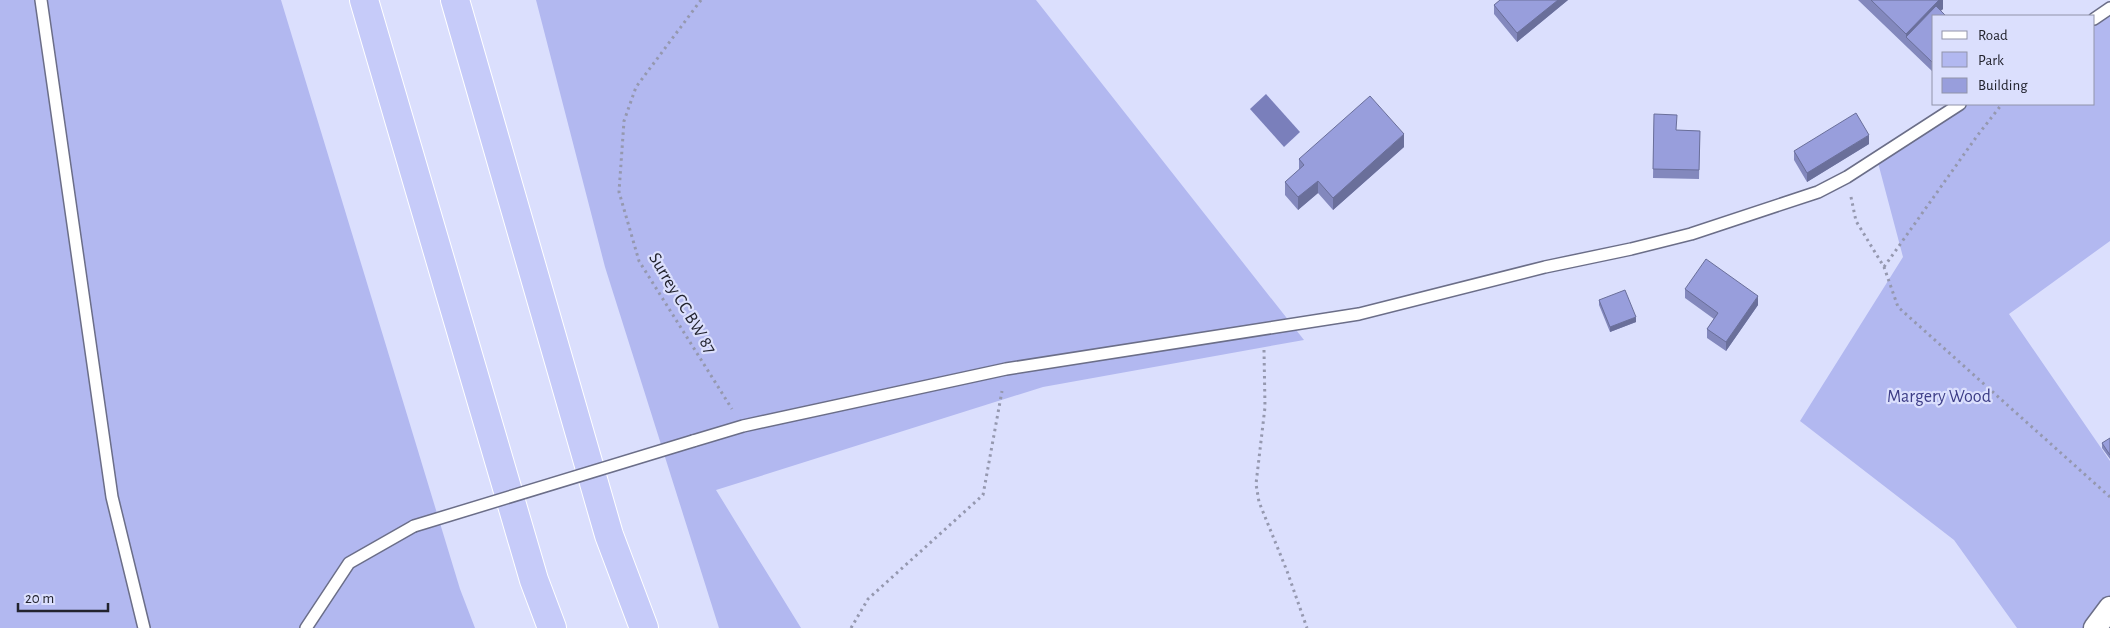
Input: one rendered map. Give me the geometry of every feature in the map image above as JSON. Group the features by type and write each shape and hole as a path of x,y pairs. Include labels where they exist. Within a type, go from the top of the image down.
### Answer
{"highway":[{"path":"364,0 534,580 552,628"},
{"path":"455,0 609,535 644,628"}],"street":[{"path":"2095,628 2110,608"}],"lane":[{"path":"41,0 112,498 144,628"},
{"path":"2095,17 2110,8"},
{"path":"306,628 349,563 414,526 743,426 1006,368 1359,314 1545,267 1692,234 1818,192 1847,177 1958,105"}],"path":[{"name":"Surrey CC BW 87","path":"701,0 636,87 624,121 619,192 639,262 743,426"},
{"path":"1884,267 2001,105"},
{"path":"1847,177 1856,221 1884,267 1898,307 2110,497"},
{"path":"1263,329 1265,407 1256,484 1259,502 1287,571 1307,628"},
{"path":"851,628 868,599 983,495 1006,368"}],"green space":[{"path":"0,0 281,0 460,589 475,628 0,628"},
{"path":"536,0 1036,0 1304,340 1043,387 716,490 801,628 719,628 605,267"},
{"name":"Margery Wood","path":"2110,15 2110,241 2009,314 2110,461 2110,628 2017,628 1954,540 1800,421 1903,257 1877,159 1965,105 2095,105 2095,24"}],"shaded area":[{"path":"1266,94 1300,132 1284,147 1250,109"}],"building":[{"path":"1500,0 1558,0 1517,33 1494,5"},
{"path":"1871,0 1939,0 1906,34"},
{"path":"1936,6 1945,15 1932,15 1932,62 1906,37"},
{"path":"1370,96 1404,134 1333,198 1318,181 1298,197 1285,182 1304,165 1299,159"},
{"path":"1856,113 1869,135 1807,173 1794,151"},
{"path":"1654,114 1677,115 1676,130 1700,131 1699,170 1653,169"},
{"path":"1706,259 1758,296 1726,342 1707,329 1718,313 1685,289"},
{"path":"1625,290 1636,317 1610,327 1599,300"},
{"path":"2110,438 2110,455 2102,443"}]}
